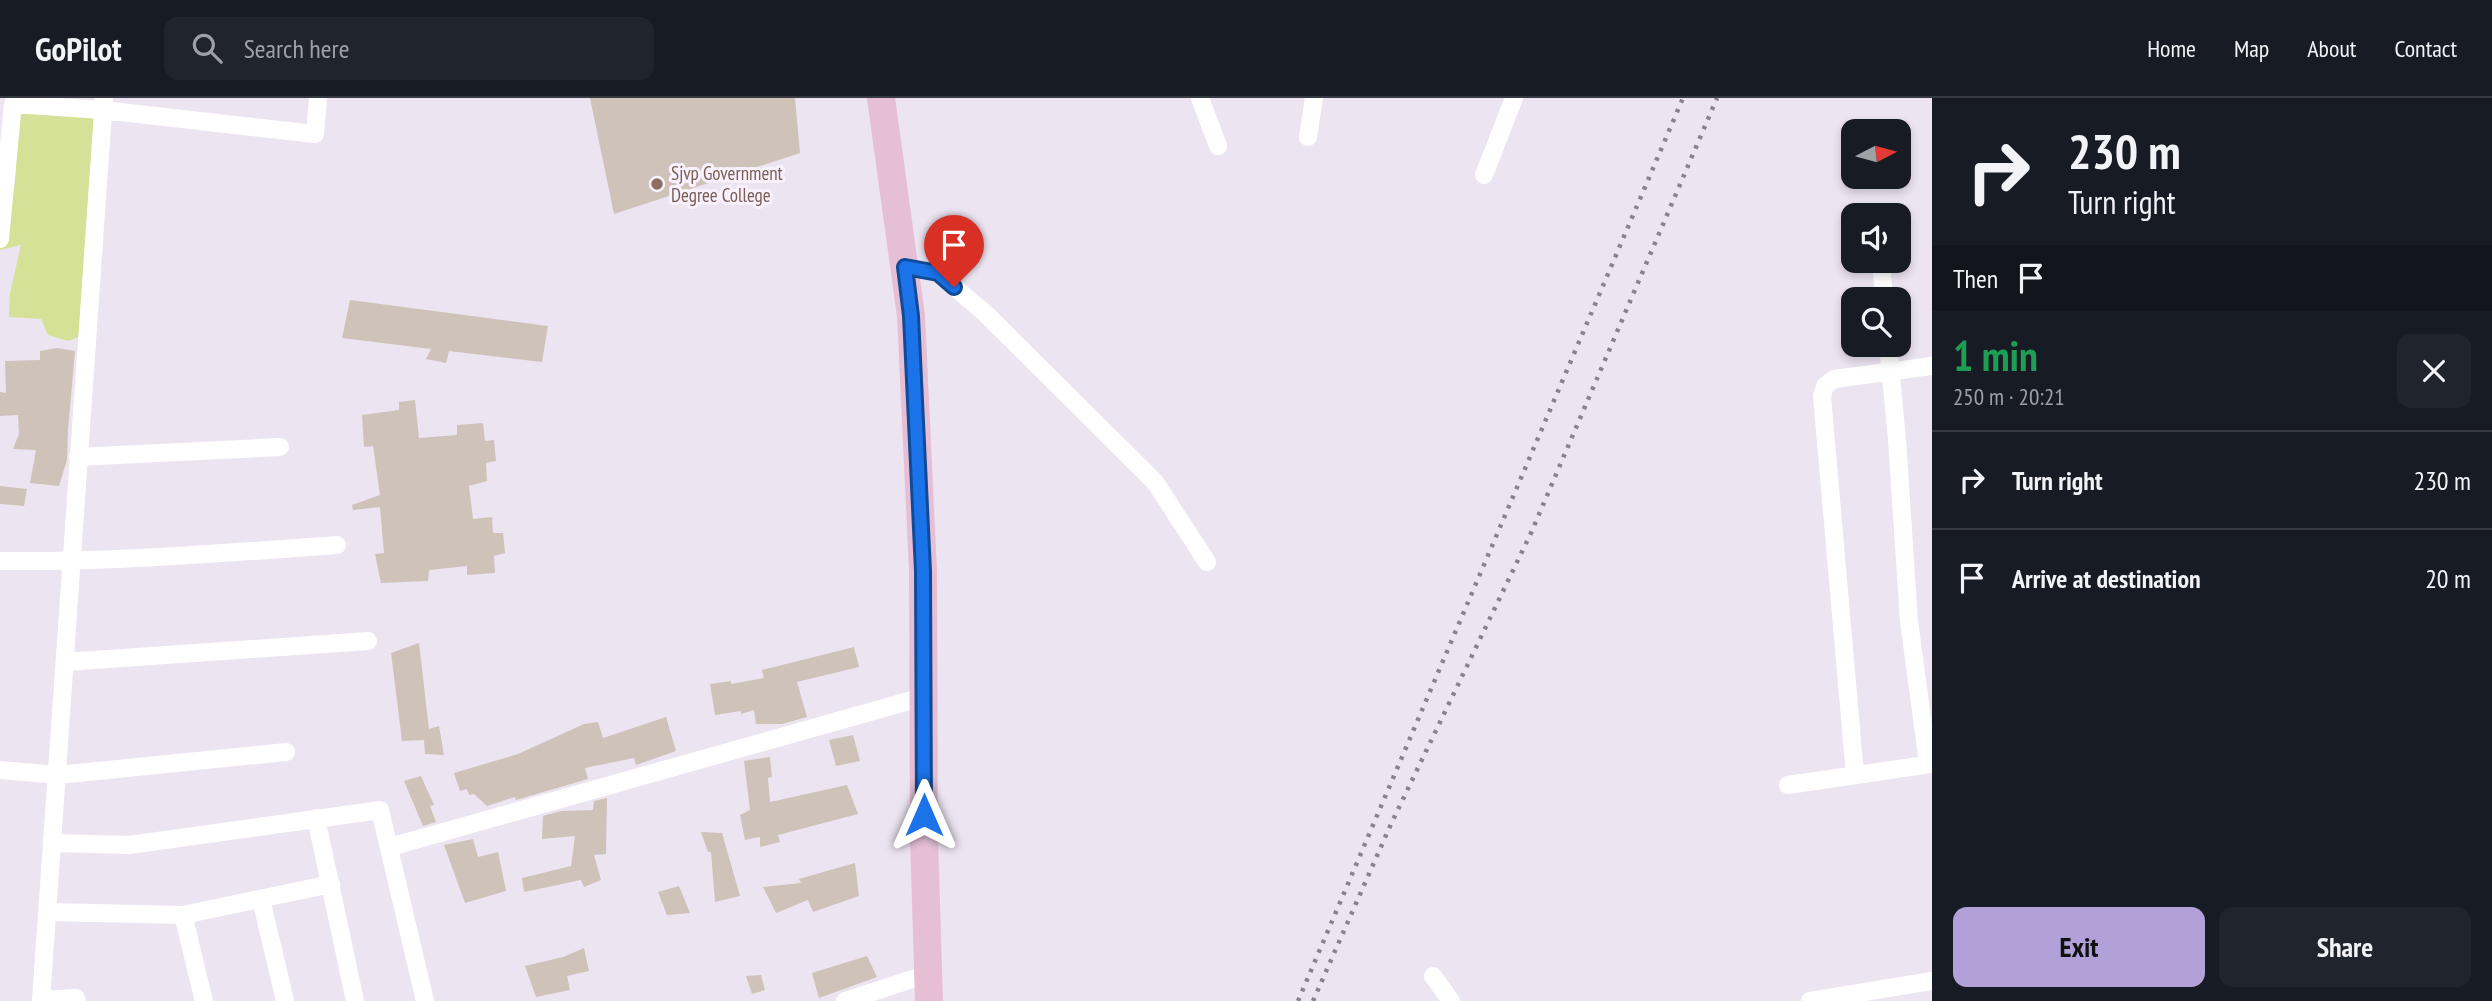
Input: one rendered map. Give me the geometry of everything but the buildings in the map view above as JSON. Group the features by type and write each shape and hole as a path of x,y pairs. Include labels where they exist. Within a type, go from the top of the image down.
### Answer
{"main road":[{"path":"881,98 911,316 923,571 924,838 928,988"}],"street":[{"path":"0,239 9,102 103,104 315,134 318,98"},
{"path":"1200,98 1218,146"},
{"path":"1308,136 1314,98"},
{"path":"1483,175 1514,98"},
{"path":"77,1001 76,998 41,1000 103,104"},
{"path":"905,267 938,273 986,314 1155,482 1207,562"},
{"path":"1788,785 1930,764 1909,621 1889,357"},
{"path":"1855,775 1822,396 1825,386 1834,379 1932,366"},
{"path":"78,457 280,447"},
{"path":"0,561 71,562 337,545"},
{"path":"65,662 368,641"},
{"path":"390,847 923,697"},
{"path":"0,771 58,775 286,752"},
{"path":"53,843 129,845 380,810 425,1001"},
{"path":"316,818 355,1001"},
{"path":"48,912 183,915 331,884"},
{"path":"261,899 285,1001"},
{"path":"183,915 204,1001"},
{"path":"1433,976 1451,1001"},
{"path":"1810,1001 1861,997 1932,981"},
{"path":"845,1001 928,988"}],"green space":[{"path":"24,104 63,107 94,119 99,165 87,334 68,341 48,335 41,319 9,317 10,293 21,245 0,250 0,247 10,219 16,171 10,133"}],"railway":[{"path":"1298,1001 1683,98"},
{"path":"1313,1001 1391,824 1531,533 1717,98"}],"place":[{"name":"Sjvp Government Degree College","path":"657,184"}],"route":[{"path":"924,815 923,571 911,316 905,267 938,273 954,287"}]}
